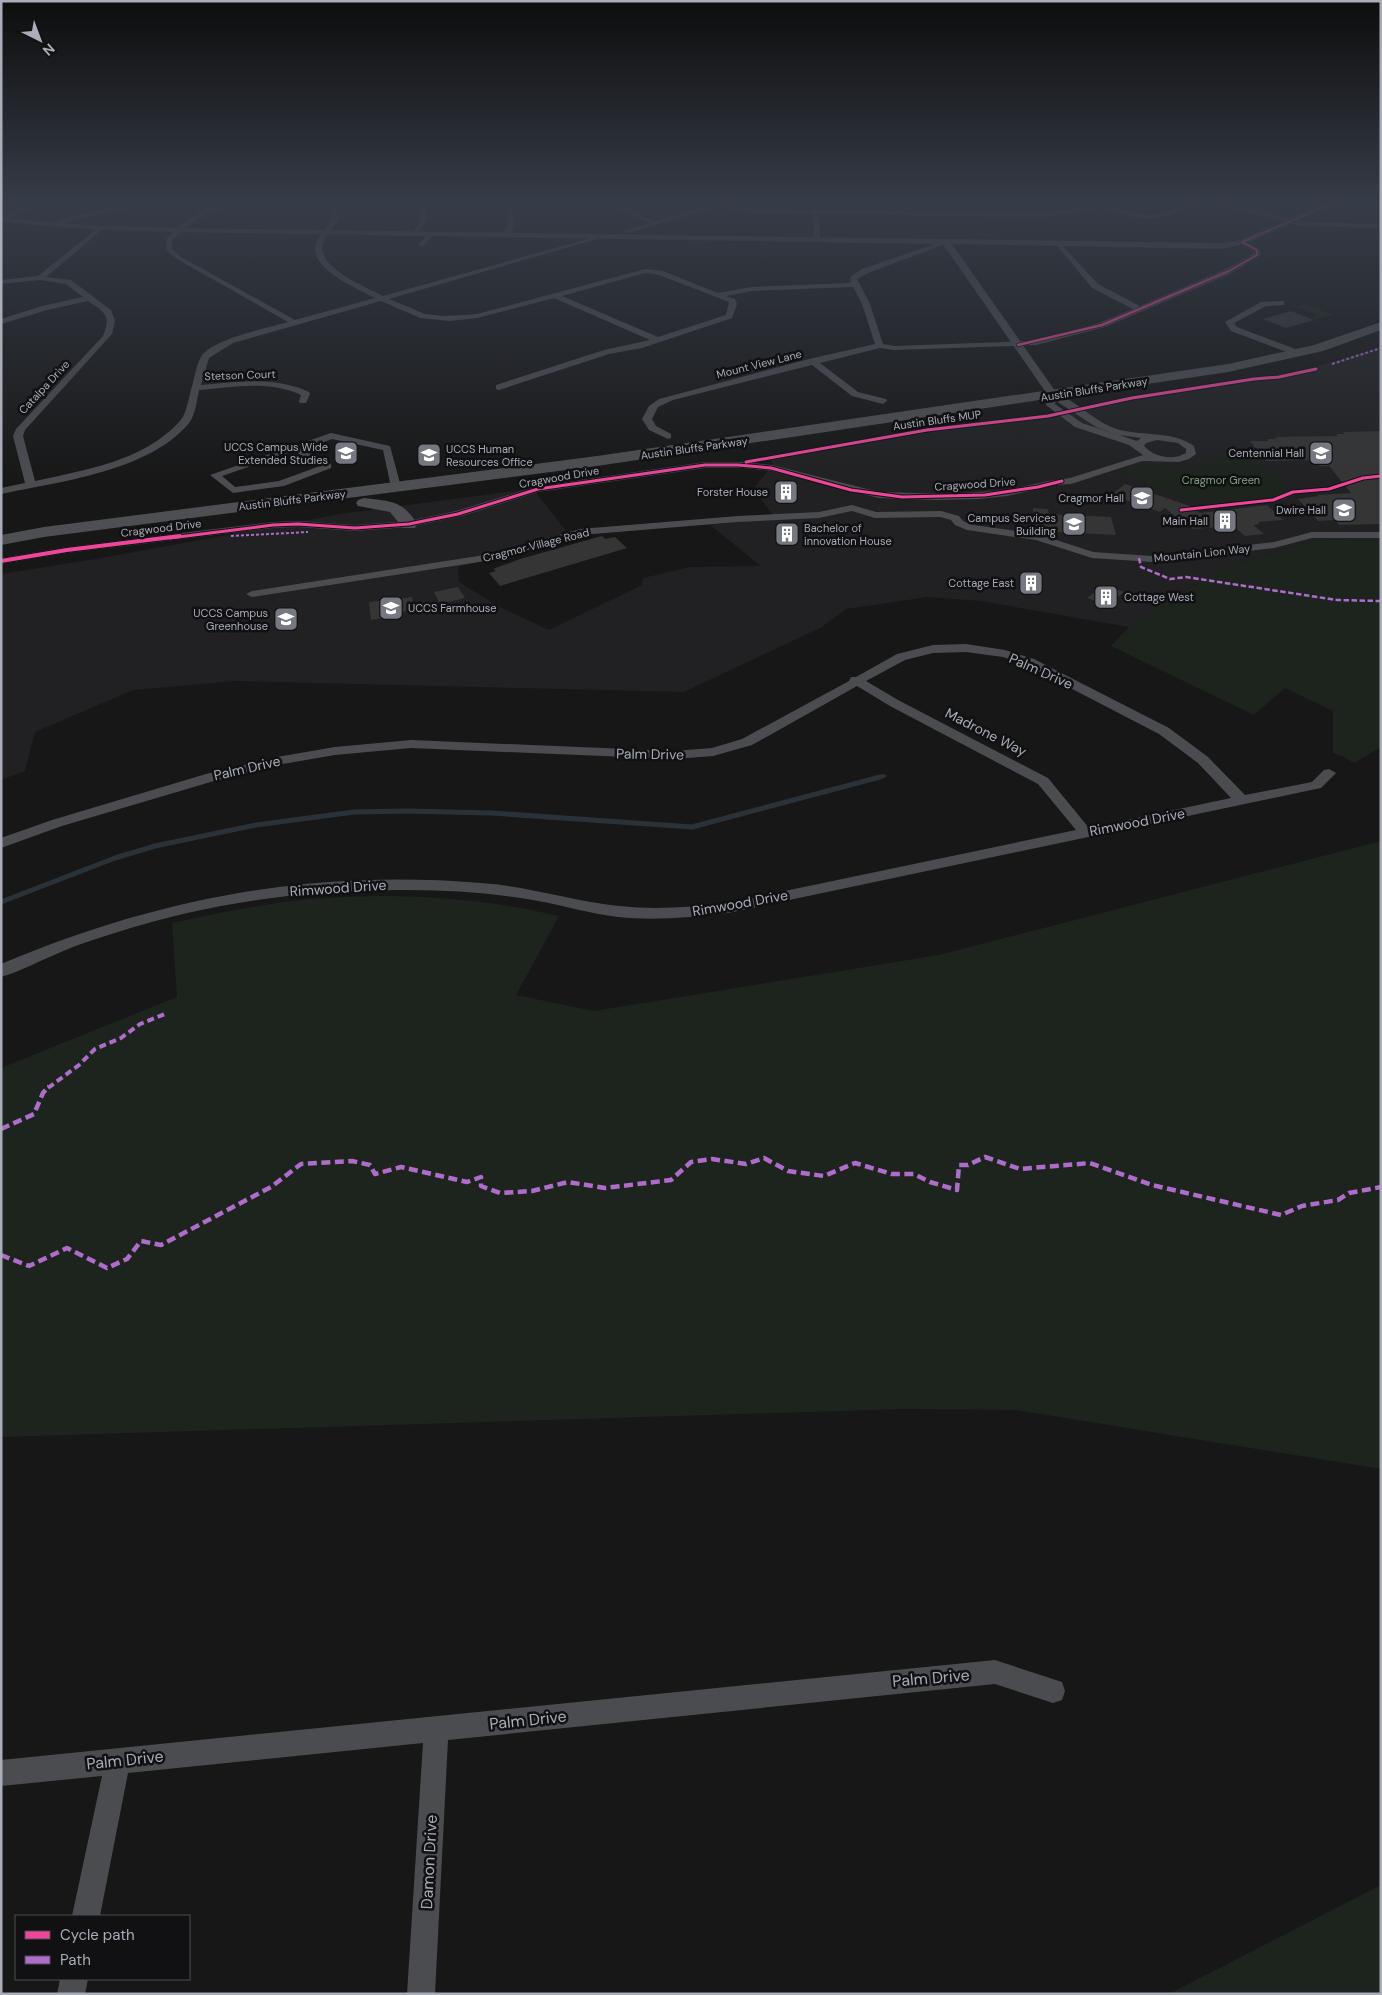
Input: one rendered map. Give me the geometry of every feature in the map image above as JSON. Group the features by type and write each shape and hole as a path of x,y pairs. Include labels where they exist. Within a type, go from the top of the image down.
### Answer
{"main road":[{"name":"Austin Bluffs Parkway","path":"1,540 81,527 1057,401 1298,353 1337,342 1381,326"},
{"name":"Austin Bluffs Parkway","path":"1,549 64,538 364,503 688,460 1057,401 1276,369 1344,353 1381,340"},
{"path":"364,503 390,493 396,487"},
{"path":"409,524 409,510 417,501 436,493"},
{"path":"364,503 396,508 404,515 409,524"}],"street":[{"name":"Catalpa Drive","path":"31,485 18,436 21,429 107,337 110,329 112,317 87,296"},
{"path":"247,296 293,322"},
{"path":"1,491 107,467 131,458 163,441 186,421 205,357 214,349 240,337 387,296"},
{"path":"384,297 422,316 452,319 485,314 556,296"},
{"path":"556,296 658,340"},
{"path":"499,387 607,352 639,346 729,316 734,304 721,296"},
{"path":"862,296 880,346"},
{"path":"984,296 1057,401 1081,426 1127,440 1159,458 1184,458 1192,451 1188,444 1181,441 1164,437 1118,432 1099,425 1057,401"},
{"path":"1114,296 1139,309"},
{"name":"Mount View Lane","path":"668,436 652,428 646,419 652,407 659,402 812,361 880,346 894,348 1018,345 1102,325 1170,296"},
{"path":"1,322 45,308 90,298"},
{"path":"1281,303 1264,304 1229,322 1234,329 1298,353"},
{"path":"812,361 855,394 883,402"},
{"name":"Stetson Court","path":"195,388 278,384 297,388 306,394 303,401"},
{"path":"295,448 328,466 281,484 233,490 215,475 277,454 295,448 331,436 387,448 396,487"},
{"path":"1140,448 1142,441 1151,437"},
{"path":"163,441 176,444"},
{"name":"Cragwood Drive","path":"1062,481 1065,477 1120,460 1140,448"},
{"name":"Cragwood Drive","path":"1,561 67,550 273,525 298,524 354,528 409,524 458,514 538,489 705,465 744,465 780,470 863,492 917,497 986,495 1026,490 1062,481 1071,481 1141,458 1159,458"},
{"path":"852,508 863,492"},
{"name":"Cragmor Village Road","path":"252,594 296,586 389,574 515,552 580,532 738,519 820,515 852,508"},
{"name":"Mountain Lion Way","path":"852,508 875,515 934,513 955,518 971,528 1038,537 1092,555 1152,560 1274,545 1312,535 1381,535"},
{"name":"Palm Drive","path":"1,843 57,822 202,779 277,761 327,752 411,744 674,756 713,752 747,742 855,680 901,657 933,649 950,648 980,650 1018,658 1164,731 1203,760 1241,800"},
{"name":"Madrone Way","path":"855,680 894,703 1042,781 1086,832"},
{"name":"Rimwood Drive","path":"1,971 74,939 110,928 178,909 277,892 373,884 469,887 536,895 625,912 703,911 737,906 1316,785 1329,773"},
{"name":"Palm Drive","path":"1,1774 118,1760 436,1730 995,1672 1053,1691"},
{"name":"Damon Drive","path":"421,1994 436,1730"},
{"path":"86,1915 118,1760"},
{"path":"71,1994 74,1980"}],"shaded area":[{"path":"1381,347 1381,541 1319,539 1223,567 1129,627 981,601 928,597 846,609 822,627 684,692 236,681 133,690 35,732 25,771 1,780 1,574 102,558 340,514 764,458 1028,417 1309,369","holes":["770,458 773,464 753,489 775,518 710,525 761,566 690,567 643,578 642,585 549,630 500,607 459,582 458,567 522,552 570,536 534,490"]}],"green space":[{"path":"1303,304 1334,315 1315,319 1312,317 1316,314 1296,307"},
{"name":"Cragmor Green","path":"1214,454 1250,462 1269,469 1281,478 1285,494 1270,499 1205,506 1141,482 1145,479 1127,477 1120,473 1147,465 1190,468 1206,462"},
{"path":"1319,539 1381,541 1381,747 1354,763 1333,753 1333,711 1285,688 1254,715 1111,646 1129,627 1223,567"},
{"path":"1381,841 1381,1469 1016,1410 904,1409 1,1437 1,1068 177,997 172,923 284,902 387,896 457,899 491,903 559,916 516,995 594,1011 939,955"},
{"path":"1381,1885 1381,1994 1169,1994"}],"building":[{"path":"1291,311 1314,320 1286,328 1263,319"},
{"path":"1381,431 1381,524 1339,525 1335,520 1318,521 1298,499 1319,496 1317,495 1351,493 1329,466 1319,466 1313,460 1266,461 1250,441 1268,441 1267,439 1277,439 1275,437 1338,436 1336,434 1345,434 1343,432"},
{"path":"1125,484 1190,506 1200,513 1267,505 1283,520 1258,522 1260,524 1253,525 1264,534 1245,536 1233,526 1193,529 1187,521 1177,518 1165,508 1160,512 1111,495"},
{"name":"Campus Services Building","path":"1033,508 1048,509 1049,514 1111,517 1116,535 1037,531"},
{"path":"602,536 605,539 615,537 627,548 500,586 489,573 496,571 493,569 520,559"},
{"name":"Cottage West","path":"1104,585 1124,592 1108,605 1087,598"},
{"path":"458,587 465,598 440,604 434,592"},
{"name":"UCCS Farmhouse","path":"412,597 414,610 383,615 384,618 371,620 369,602"}],"waterway":[{"path":"875,778 884,776"},
{"path":"1,902 115,858 155,846 256,825 354,812 406,811 492,813 692,827 880,777"}],"marked path":[{"path":"1332,364 1381,348"},
{"path":"231,536 308,532"},
{"path":"1139,558 1141,567 1170,579 1186,577 1337,600 1381,601"},
{"path":"1,1129 34,1114 43,1093 50,1085 79,1065 95,1049 121,1038 140,1024 165,1014"},
{"path":"1,1255 29,1266 67,1248 107,1268 127,1259 141,1241 161,1245 271,1187 301,1164 352,1161 370,1165 375,1174 401,1167 467,1182 481,1177 481,1186 500,1193 532,1191 568,1182 605,1188 671,1180 691,1162 712,1159 746,1164 764,1158 788,1171 824,1176 855,1163 892,1174 914,1174 930,1182 957,1190 959,1165 968,1165 985,1157 1020,1169 1090,1163 1152,1185 1281,1215 1302,1206 1338,1200 1349,1193 1381,1187"}],"cycle path":[{"path":"1018,345 1102,325 1170,296"},
{"name":"Austin Bluffs MUP","path":"746,462 927,430 1048,416 1132,398 1254,379 1279,377 1316,369"},
{"path":"1,561 67,550 273,525 298,524 355,528 409,524 458,514 538,489 705,465 771,468 851,490 902,497 929,498 985,495 1012,492 1062,481"},
{"path":"1181,510 1273,500 1293,492 1329,489 1363,478 1381,476"}],"place":[{"name":"UCCS Campus Wide Extended Studies","path":"346,453"},
{"name":"Centennial Hall","path":"1321,453"},
{"name":"UCCS Human Resources Office","path":"429,455"},
{"name":"Forster House","path":"786,492"},
{"name":"Cragmor Hall","path":"1142,498"},
{"name":"Dwire Hall","path":"1344,510"},
{"name":"Main Hall","path":"1225,521"},
{"name":"Campus Services Building","path":"1074,524"},
{"name":"Bachelor of innovation House","path":"787,534"},
{"name":"Cottage East","path":"1031,583"},
{"name":"Cottage West","path":"1106,597"},
{"name":"UCCS Farmhouse","path":"391,608"},
{"name":"UCCS Campus Greenhouse","path":"286,619"}]}
